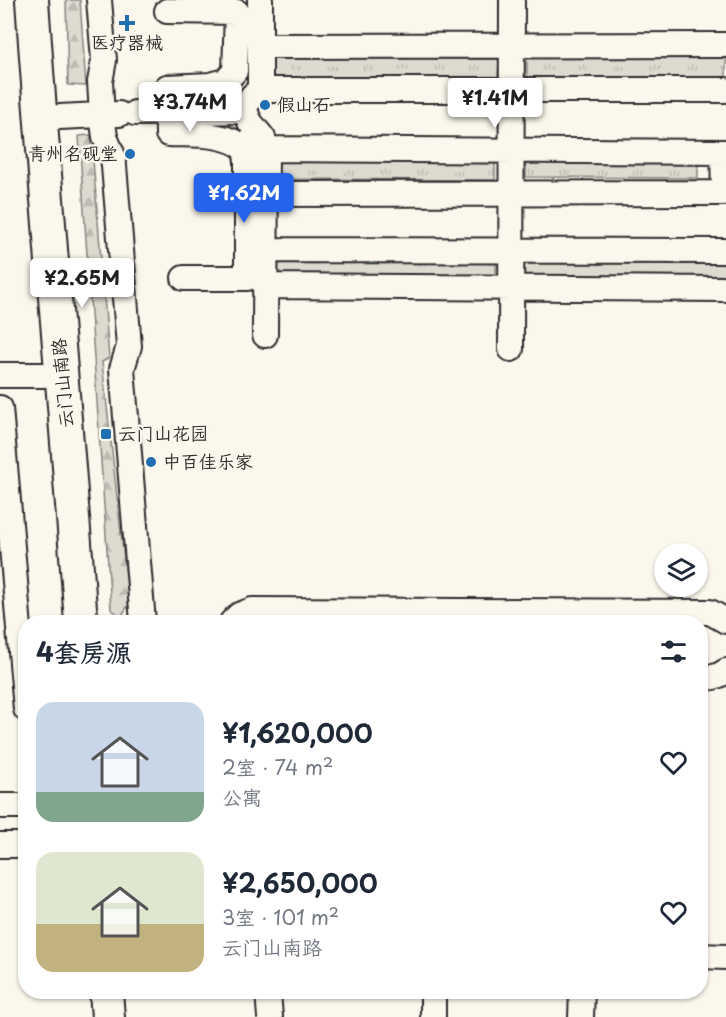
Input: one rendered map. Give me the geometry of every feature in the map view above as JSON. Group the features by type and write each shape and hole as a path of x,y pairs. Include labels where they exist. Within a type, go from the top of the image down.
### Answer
{"main road":[{"name":"云门山南路","path":"32,0 80,615"},
{"path":"107,999 108,1017"}],"street":[{"path":"99,0 104,60 100,82 120,114"},
{"path":"260,0 260,90"},
{"path":"511,349 512,0"},
{"path":"167,11 237,12 235,71 226,81 210,85 167,87 168,134 213,135 235,141 245,148 247,161 247,278 184,278"},
{"path":"260,46 726,45"},
{"path":"265,335 266,149 263,138 250,122 245,111 252,96 260,90 726,90"},
{"path":"40,118 245,111"},
{"path":"120,114 105,137 113,156 129,346 122,369 142,615"},
{"path":"266,149 725,152 724,193 266,194"},
{"path":"265,250 726,251"},
{"path":"265,286 726,289"},
{"path":"0,375 44,375"},
{"path":"0,408 18,616"},
{"path":"239,615 252,610 711,612 726,621"},
{"path":"708,678 726,671"},
{"path":"0,806 18,806"},
{"path":"0,845 18,845"},
{"path":"708,956 726,957"},
{"path":"269,999 270,1017"},
{"path":"433,999 433,1017"},
{"path":"581,1017 582,999"}],"green space":[{"path":"66,0 80,0 86,86 68,85"},
{"path":"527,56 726,57 726,79 527,77"},
{"path":"270,58 499,59 498,78 270,77"},
{"path":"91,135 109,358 102,362 129,604 122,615 111,609 79,136"},
{"path":"276,157 495,159 495,180 276,179"},
{"path":"526,161 698,162 698,178 526,177"},
{"path":"277,261 496,262 496,281 277,279"},
{"path":"521,263 726,264 726,281 521,279"}],"place":[{"name":"医疗器械","path":"127,23"},
{"name":"假山石","path":"265,105"},
{"name":"青州名砚堂","path":"130,154"},
{"name":"云门山花园","path":"106,434"},
{"name":"中百佳乐家","path":"151,462"}]}
